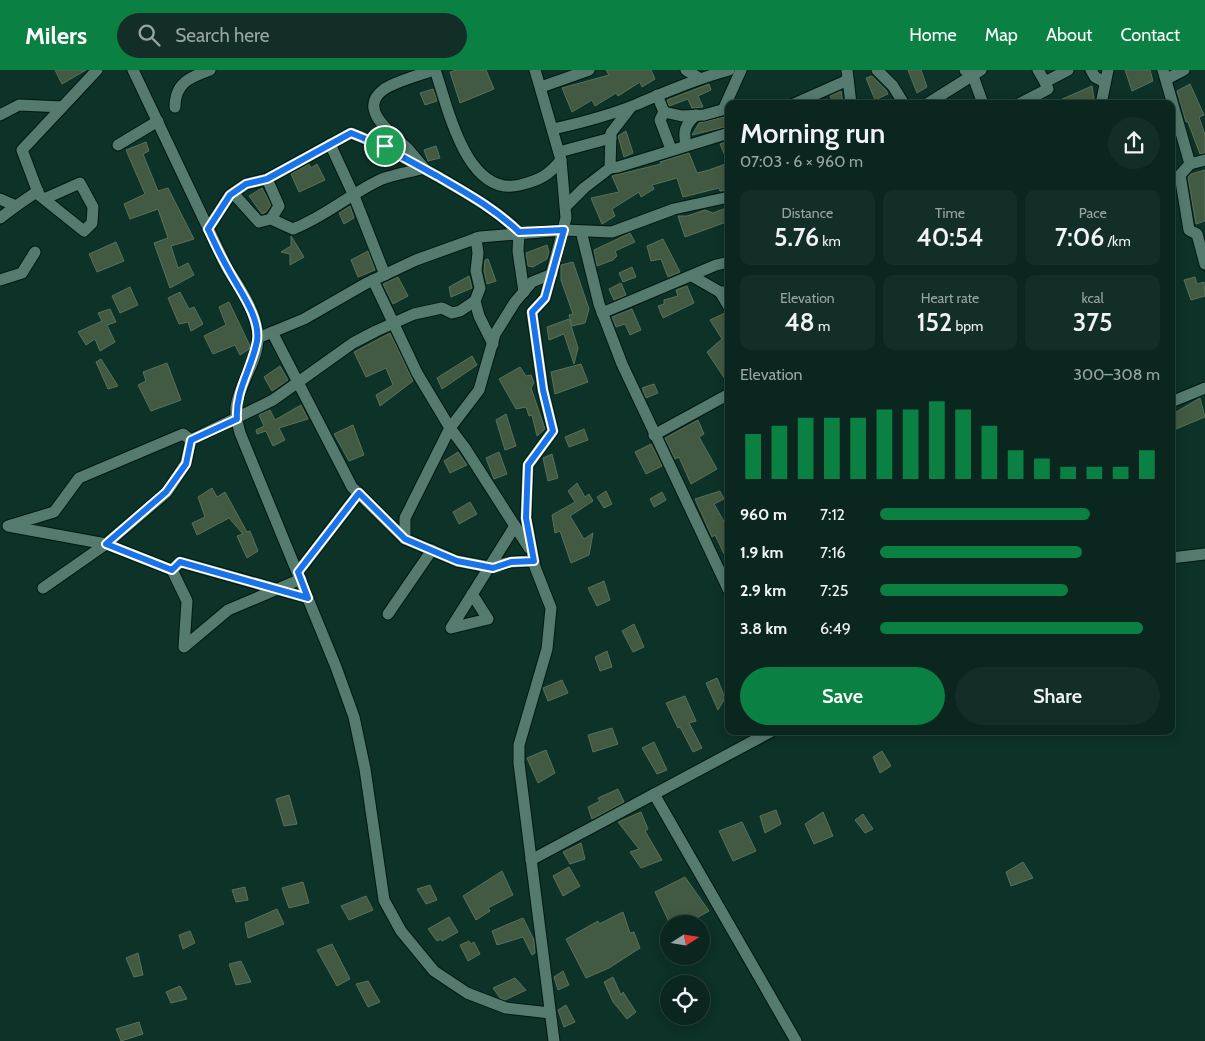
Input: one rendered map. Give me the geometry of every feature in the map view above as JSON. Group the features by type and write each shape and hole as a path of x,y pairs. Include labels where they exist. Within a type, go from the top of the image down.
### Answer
{"street":[{"path":"0,218 16,206 41,195 80,183 93,207 92,223 84,231 41,195 22,150 97,70"},
{"path":"133,70 227,268 244,295 253,316 258,338 254,356 239,393 236,407 240,433 308,598 354,717 365,769 384,900 401,931 434,971 467,993 506,1008 550,1013"},
{"path":"175,107 175,94 186,80 210,70"},
{"path":"424,168 408,149 395,140 380,122 374,108 375,98 384,89 434,70 462,148 483,177 513,186 549,175 560,156 611,138"},
{"path":"532,556 526,518 528,465 553,431 543,390 532,312 545,298 564,230 566,206 560,156 536,70"},
{"path":"541,87 589,70"},
{"path":"686,70 699,78"},
{"path":"553,128 585,122 631,106 699,78 729,70"},
{"path":"729,100 741,70"},
{"path":"877,70 893,86 902,100"},
{"path":"1027,100 1048,89 1038,70"},
{"path":"1045,82 1068,70"},
{"path":"1091,70 1095,77 1105,82"},
{"path":"1102,100 1108,70"},
{"path":"1172,100 1165,74 1184,70"},
{"path":"933,100 973,72 982,100"},
{"path":"801,100 847,75 850,100"},
{"path":"657,95 664,112 660,120 671,149"},
{"path":"0,115 19,105 62,107"},
{"path":"610,168 612,133 631,106"},
{"path":"664,112 682,116 696,115 725,108"},
{"path":"1175,110 1190,164"},
{"path":"686,145 684,134 686,124 696,115"},
{"path":"118,145 158,121"},
{"path":"208,229 233,193 246,184 267,179 351,133 385,146 500,214 519,232 518,251 524,292"},
{"path":"566,206 584,188 610,168 725,134"},
{"path":"330,144 354,196 385,274"},
{"path":"1175,180 1190,164 1205,160"},
{"path":"233,193 259,222 271,219 293,229 311,222 383,179 424,168"},
{"path":"1180,175 1189,230 1201,232 1205,264"},
{"path":"267,179 278,206 271,219"},
{"path":"258,338 304,319 385,274 416,260 476,238 519,232 564,230 612,232 674,209 725,197"},
{"path":"0,199 16,206"},
{"path":"581,231 602,313 622,364 725,583"},
{"path":"191,440 273,400 353,344 392,324 414,314 442,308 452,313 460,311 475,301 480,288 476,271 478,253 476,238"},
{"path":"0,280 22,273 35,252"},
{"path":"602,313 725,264"},
{"path":"405,539 405,518 450,428 479,390 496,334 532,282 552,274"},
{"path":"692,276 724,292"},
{"path":"373,280 392,324 450,428 515,526 532,556 551,608 547,649 519,745 519,763 554,1041"},
{"path":"475,301 479,316 493,344"},
{"path":"272,332 352,487 405,539 457,561 489,567 532,556"},
{"path":"1175,400 1205,388"},
{"path":"654,434 725,396"},
{"path":"191,440 183,434 79,478 54,512 8,526 106,544 172,570 187,601 184,647 228,610 279,590 299,576 359,493"},
{"path":"43,588 106,544 166,492 186,464 191,440"},
{"path":"472,594 515,526"},
{"path":"388,614 432,550"},
{"path":"1175,558 1205,554"},
{"path":"172,570 180,562 308,598"},
{"path":"531,860 765,735"},
{"path":"654,794 796,1041"}],"building":[{"path":"55,70 86,70 62,84"},
{"path":"456,70 486,70 494,89 460,103 450,72"},
{"path":"606,70 651,70 655,79 642,87 640,82 618,96 616,93 595,106 592,100 572,112 562,88 609,75"},
{"path":"908,70 921,70 927,87 917,93"},
{"path":"1125,70 1150,70 1153,81 1132,91"},
{"path":"872,76 888,94 875,100 866,78"},
{"path":"709,84 711,90 698,96 703,107 692,108 688,99 669,106 667,100"},
{"path":"1190,84 1204,115 1199,117 1205,135 1205,153 1200,154 1188,122 1186,122 1177,91"},
{"path":"1092,86 1094,99 1092,100 1060,100"},
{"path":"433,89 437,101 425,105 420,93"},
{"path":"841,91 842,100 832,100 830,96"},
{"path":"725,117 725,127 692,135 699,123"},
{"path":"626,131 633,153 624,157 618,136"},
{"path":"146,142 149,151 143,154 158,191 168,188 194,239 171,246 178,268 188,263 194,275 170,288 154,243 168,238 158,209 130,219 124,204 145,194 126,150"},
{"path":"725,142 725,156 720,144"},
{"path":"436,146 440,158 428,161 424,150"},
{"path":"689,153 697,173 725,164 725,190 720,191 719,188 683,197 677,178 652,185 654,189 641,197 639,192 612,209 615,216 602,224 591,198 619,192 612,176 661,164 660,162"},
{"path":"309,164 311,168 317,164 325,180 299,192 291,174"},
{"path":"1205,170 1205,221 1196,224 1188,177 1191,174"},
{"path":"262,188 271,205 262,214 249,196"},
{"path":"350,206 354,218 344,224 339,213"},
{"path":"725,208 725,222 685,237 678,216 687,216 705,210 713,213"},
{"path":"630,233 635,242 615,251 617,256 613,260 597,266 594,250"},
{"path":"291,236 304,257 290,265 290,254 281,252 291,246"},
{"path":"663,239 680,272 668,277 661,259 651,261 647,246"},
{"path":"116,242 124,261 97,272 89,254"},
{"path":"547,245 549,252 547,259 533,267 528,266 526,253"},
{"path":"368,251 375,270 358,277 351,260"},
{"path":"488,259 496,281 487,284 484,271 485,260"},
{"path":"573,262 589,309 585,323 572,326 569,315 573,314 561,280 561,265"},
{"path":"632,267 636,277 623,282 619,273"},
{"path":"469,276 472,288 451,297 449,287"},
{"path":"398,277 408,296 393,304 383,284"},
{"path":"1195,277 1197,284 1204,282 1205,296 1191,300 1184,280"},
{"path":"621,283 626,295 614,300 609,289"},
{"path":"687,286 694,303 663,318 658,306 664,304 664,300 678,296 676,290"},
{"path":"130,287 138,305 120,313 112,296"},
{"path":"180,292 189,309 194,307 203,324 191,331 188,322 179,324 168,298"},
{"path":"229,302 250,346 249,349 240,355 235,345 213,354 204,336 226,325 219,307"},
{"path":"110,309 116,322 107,325 115,342 100,351 95,339 86,345 78,332 102,321 98,313"},
{"path":"632,309 641,330 630,335 625,324 616,327 612,317"},
{"path":"725,313 725,379 707,352 722,339 710,320"},
{"path":"569,319 578,348 574,364 564,334 549,340 547,327"},
{"path":"390,333 413,381 380,406 376,395 393,385 386,368 366,377 354,352"},
{"path":"472,356 477,365 442,389 437,378"},
{"path":"101,359 118,386 108,389 96,362"},
{"path":"167,363 181,400 151,411 138,385 146,381 143,372"},
{"path":"581,364 588,382 555,394 551,372"},
{"path":"280,366 288,380 272,391 264,377"},
{"path":"520,367 526,376 531,375 534,383 531,388 545,429 537,436 532,415 529,416 526,407 516,409 499,379"},
{"path":"654,384 658,393 646,398 642,388"},
{"path":"1200,398 1205,417 1175,429 1175,413"},
{"path":"301,405 308,419 279,428 285,440 273,446 266,431 257,434 256,430 264,426 259,415 270,410 275,420"},
{"path":"506,414 516,446 505,450 496,420"},
{"path":"698,420 704,434 699,437 717,469 691,484 679,457 675,459 665,438"},
{"path":"353,425 364,455 349,461 334,434"},
{"path":"584,429 588,440 569,447 565,437"},
{"path":"651,444 662,466 646,474 635,452"},
{"path":"458,452 467,465 450,473 444,461"},
{"path":"499,452 507,474 494,479 486,458"},
{"path":"552,454 558,478 548,481 543,458"},
{"path":"577,483 585,497 589,494 593,501 570,516 584,539 593,533 589,555 571,563 560,531 555,533 552,515 575,502 568,491"},
{"path":"212,488 217,497 225,492 247,532 250,531 258,551 247,558 237,536 243,534 229,518 197,535 192,523 205,517 198,497"},
{"path":"606,491 612,504 604,508 597,497"},
{"path":"720,491 724,499 714,504 725,523 725,556 715,535 712,537 695,499"},
{"path":"662,492 666,500 654,507 650,499"},
{"path":"470,502 477,514 459,524 453,512"},
{"path":"604,581 610,600 597,606 588,588"},
{"path":"634,624 644,647 633,652 622,631"},
{"path":"607,651 612,667 600,671 595,657"},
{"path":"717,678 725,698 718,710 706,683"},
{"path":"562,680 568,693 548,701 543,688"},
{"path":"685,696 696,721 689,723 702,748 693,752 680,727 678,728 666,703"},
{"path":"612,728 618,744 593,752 588,735"},
{"path":"654,742 667,770 657,774 642,748"},
{"path":"546,750 555,773 538,783 527,758"},
{"path":"882,751 891,766 880,773 873,757"},
{"path":"618,789 624,802 592,819 588,807 600,801 598,798"},
{"path":"289,795 297,824 284,826 276,799"},
{"path":"776,810 781,824 765,833 760,816"},
{"path":"641,812 648,829 645,831 662,860 641,868 630,852 639,849 618,822"},
{"path":"823,812 833,836 814,844 805,824"},
{"path":"863,814 873,829 865,833 855,820"},
{"path":"742,822 756,851 733,861 719,831"},
{"path":"581,843 585,859 570,864 563,852"},
{"path":"1023,862 1033,878 1011,886 1006,872"},
{"path":"569,867 580,886 563,896 553,876"},
{"path":"502,871 513,895 488,908 490,911 476,920 463,896"},
{"path":"685,877 709,911 702,915 666,915 655,892"},
{"path":"303,882 309,903 289,908 282,888"},
{"path":"430,885 437,900 426,904 417,889"},
{"path":"245,887 248,900 236,902 232,890"},
{"path":"366,896 373,910 349,920 341,906"},
{"path":"277,909 284,924 248,938 245,923"},
{"path":"623,912 630,933 634,932 640,948 609,968 586,978 566,939 598,921 599,924"},
{"path":"449,917 458,932 442,941 441,939 437,941 428,929"},
{"path":"523,918 534,940 535,953 532,955 523,937 497,945 492,931"},
{"path":"190,931 195,943 183,949 179,935"},
{"path":"469,941 471,944 474,942 480,954 468,961 460,945"},
{"path":"332,944 350,979 337,986 317,950"},
{"path":"138,953 143,975 134,977 126,958"},
{"path":"241,961 251,982 236,985 229,964"},
{"path":"563,971 569,985 558,990 554,977"},
{"path":"613,977 621,995 623,992 636,1012 627,1019 613,1002 604,982"},
{"path":"515,978 526,990 505,1000 500,998 493,988"},
{"path":"368,981 380,1002 368,1007 356,984"},
{"path":"180,986 187,999 171,1003 166,992"},
{"path":"566,1005 575,1022 564,1027 558,1010"},
{"path":"139,1022 143,1034 121,1041 116,1029"}],"route":[{"path":"351,133 385,146 470,194 500,214 519,232 564,230 545,298 532,312 543,390 553,431 528,465 526,518 534,561 511,562 493,568 457,561 405,539 359,493 298,572 308,598 180,562 172,570 106,544 166,492 186,464 191,440 237,419 236,407 241,386 254,356 258,338 253,316 244,295 227,268 208,229 230,195 246,184 267,179 292,167 351,133"}]}
